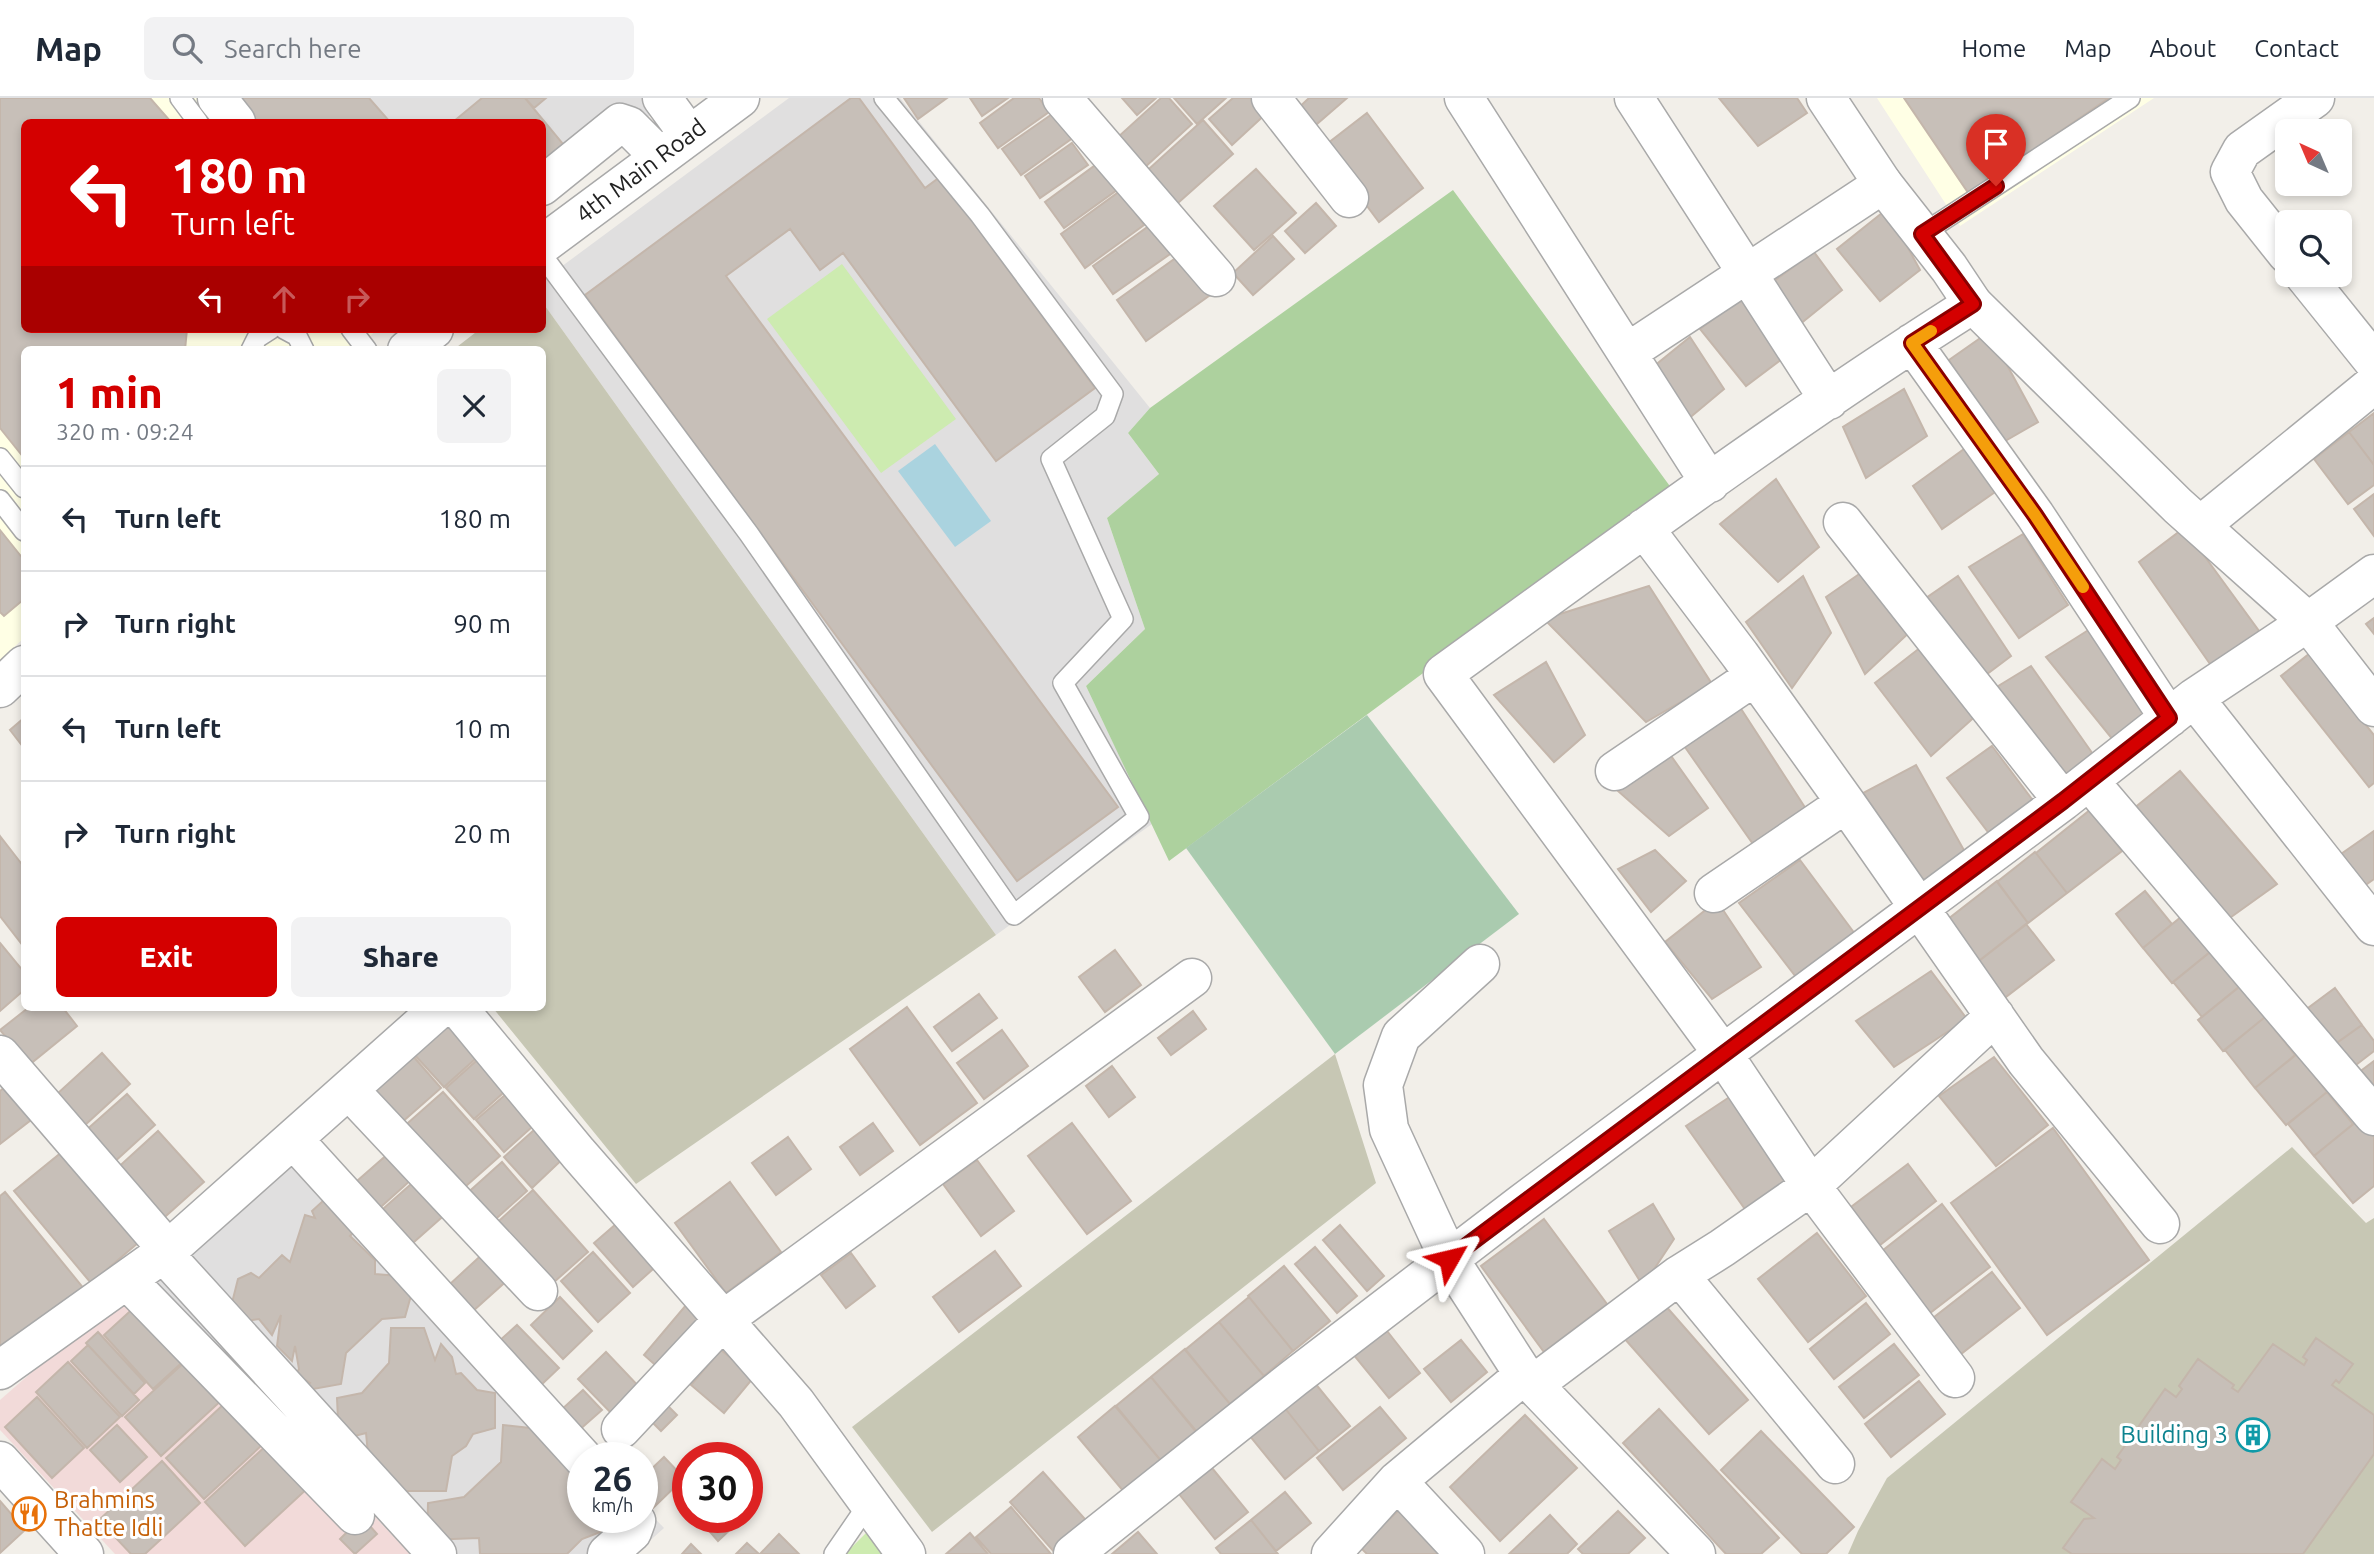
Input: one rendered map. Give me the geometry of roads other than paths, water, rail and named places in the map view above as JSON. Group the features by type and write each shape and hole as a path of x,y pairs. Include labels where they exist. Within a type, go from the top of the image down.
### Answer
{"street":[{"path":"217,98 234,119"},
{"path":"662,98 675,146"},
{"name":"4th Main Road","path":"546,242 740,98"},
{"path":"1062,98 1216,277"},
{"path":"1271,98 1349,198"},
{"path":"1464,98 1710,483"},
{"path":"1634,98 1829,400"},
{"path":"1825,98 1883,184 1973,304 2114,439 2178,506 2308,622 2374,707"},
{"path":"2275,239 2244,200 2230,172 2242,150 2315,98"},
{"path":"546,183 620,123 675,146"},
{"path":"1628,352 1883,184"},
{"path":"2314,287 2374,362"},
{"path":"1955,1378 1811,1185 1723,1054 1443,674 1644,528 1973,304"},
{"path":"412,346 429,333"},
{"path":"1912,343 2035,515 2182,708 2374,926"},
{"path":"2201,525 2374,384"},
{"path":"1843,522 2076,791 2374,1116"},
{"path":"1644,528 1755,676 1921,908 2026,1061 2160,1224"},
{"path":"1073,1554 1449,1259 1921,908 2182,708 2374,574"},
{"path":"0,688 21,668"},
{"path":"1615,771 1755,676"},
{"path":"1714,893 1846,803"},
{"path":"1480,964 1401,1036 1383,1085 1389,1129 1449,1259 1529,1380 1696,1554"},
{"path":"621,1429 723,1320 1192,978"},
{"path":"0,1370 166,1252 437,1011"},
{"path":"460,1011 578,1153 796,1403 906,1554"},
{"path":"1331,1554 1397,1481 1529,1380 1811,1185 1995,1016"},
{"path":"0,1055 166,1252 437,1554"},
{"path":"349,1090 538,1291"},
{"path":"293,1139 568,1442"},
{"path":"1679,1275 1835,1464"},
{"path":"127,1280 355,1515"},
{"path":"0,1461 84,1554"},
{"path":"1397,1481 1465,1554"},
{"path":"607,1554 631,1533"}],"lane":[{"path":"180,98 196,119"},
{"path":"546,260 749,534 1014,915 1139,817 1063,683 1123,620 1051,459 1105,416 1113,394 980,215 884,98"},
{"path":"1922,234 2130,98"},
{"path":"253,346 257,338 265,333"},
{"path":"291,333 297,336 302,346"},
{"path":"0,458 21,484"},
{"path":"0,500 21,527"},
{"path":"834,1554 869,1503"}],"water":[{"path":"935,444 991,521 955,547 898,471"}],"place":[{"name":"Building 3","path":"2253,1435"},
{"name":"Brahmins Thatte Idli","path":"29,1514"}]}
